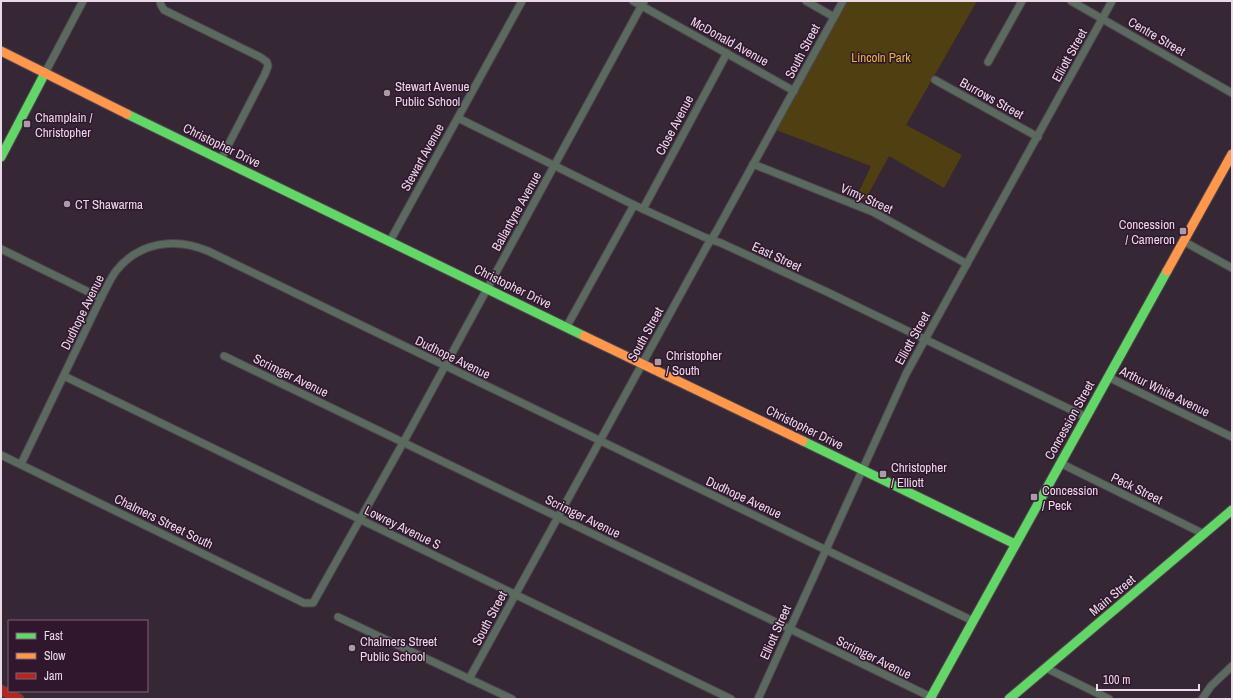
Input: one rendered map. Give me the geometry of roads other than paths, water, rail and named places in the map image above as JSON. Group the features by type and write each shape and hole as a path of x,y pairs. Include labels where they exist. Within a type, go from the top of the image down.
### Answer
{"street":[{"path":"1,157 83,1"},
{"path":"160,1 160,5 164,10 260,57 267,62 268,66 265,74 221,159"},
{"name":"Stewart Avenue","path":"390,240 522,1"},
{"name":"McDonald Avenue","path":"632,1 643,3 794,91"},
{"path":"806,1 834,17"},
{"name":"South Street","path":"469,678 843,1"},
{"path":"988,62 1022,1"},
{"name":"Centre Street","path":"1070,1 1232,93"},
{"name":"Elliott Street","path":"758,699 899,387 1112,1"},
{"name":"Ballantyne Avenue","path":"316,600 643,3"},
{"name":"Christopher Drive","path":"1,51 1015,544"},
{"name":"Close Avenue","path":"643,209 727,53"},
{"name":"Burrows Street","path":"935,80 1038,137"},
{"name":"East Street","path":"458,118 634,205 818,288 1086,417"},
{"name":"Concession Street","path":"930,698 1183,241 1231,158"},
{"name":"Vimy Street","path":"753,164 873,212 967,264"},
{"path":"567,326 634,205"},
{"path":"1183,241 1232,268"},
{"name":"Dudhope Avenue","path":"20,464 115,272 137,253 159,244 186,244 208,251 973,621"},
{"path":"1,249 101,298"},
{"name":"Scrimger Avenue","path":"224,356 930,698"},
{"name":"Lowrey Avenue S","path":"64,376 731,699"},
{"name":"Arthur White Avenue","path":"1108,377 1232,437"},
{"name":"Chalmers Street South","path":"1,454 304,603 312,603 316,600"},
{"name":"Peck Street","path":"1060,463 1204,534"},
{"name":"Main Street","path":"1009,699 1232,510"},
{"path":"338,617 469,678 507,698"},
{"path":"1202,699 1211,686 1232,666"},
{"path":"1046,668 1109,699"},
{"path":"1,690 19,699"}],"place":[{"name":"Stewart Avenue Public School","path":"387,93"},
{"name":"Champlain / Christopher","path":"27,124"},
{"name":"CT Shawarma","path":"67,204"},
{"name":"Concession / Cameron","path":"1183,231"},
{"name":"Christopher / South","path":"658,362"},
{"name":"Christopher / Elliott","path":"883,474"},
{"name":"Concession / Peck","path":"1034,497"},
{"name":"Chalmers Street Public School","path":"352,648"}],"park label":[{"name":"Lincoln Park","path":"881,57"}]}
